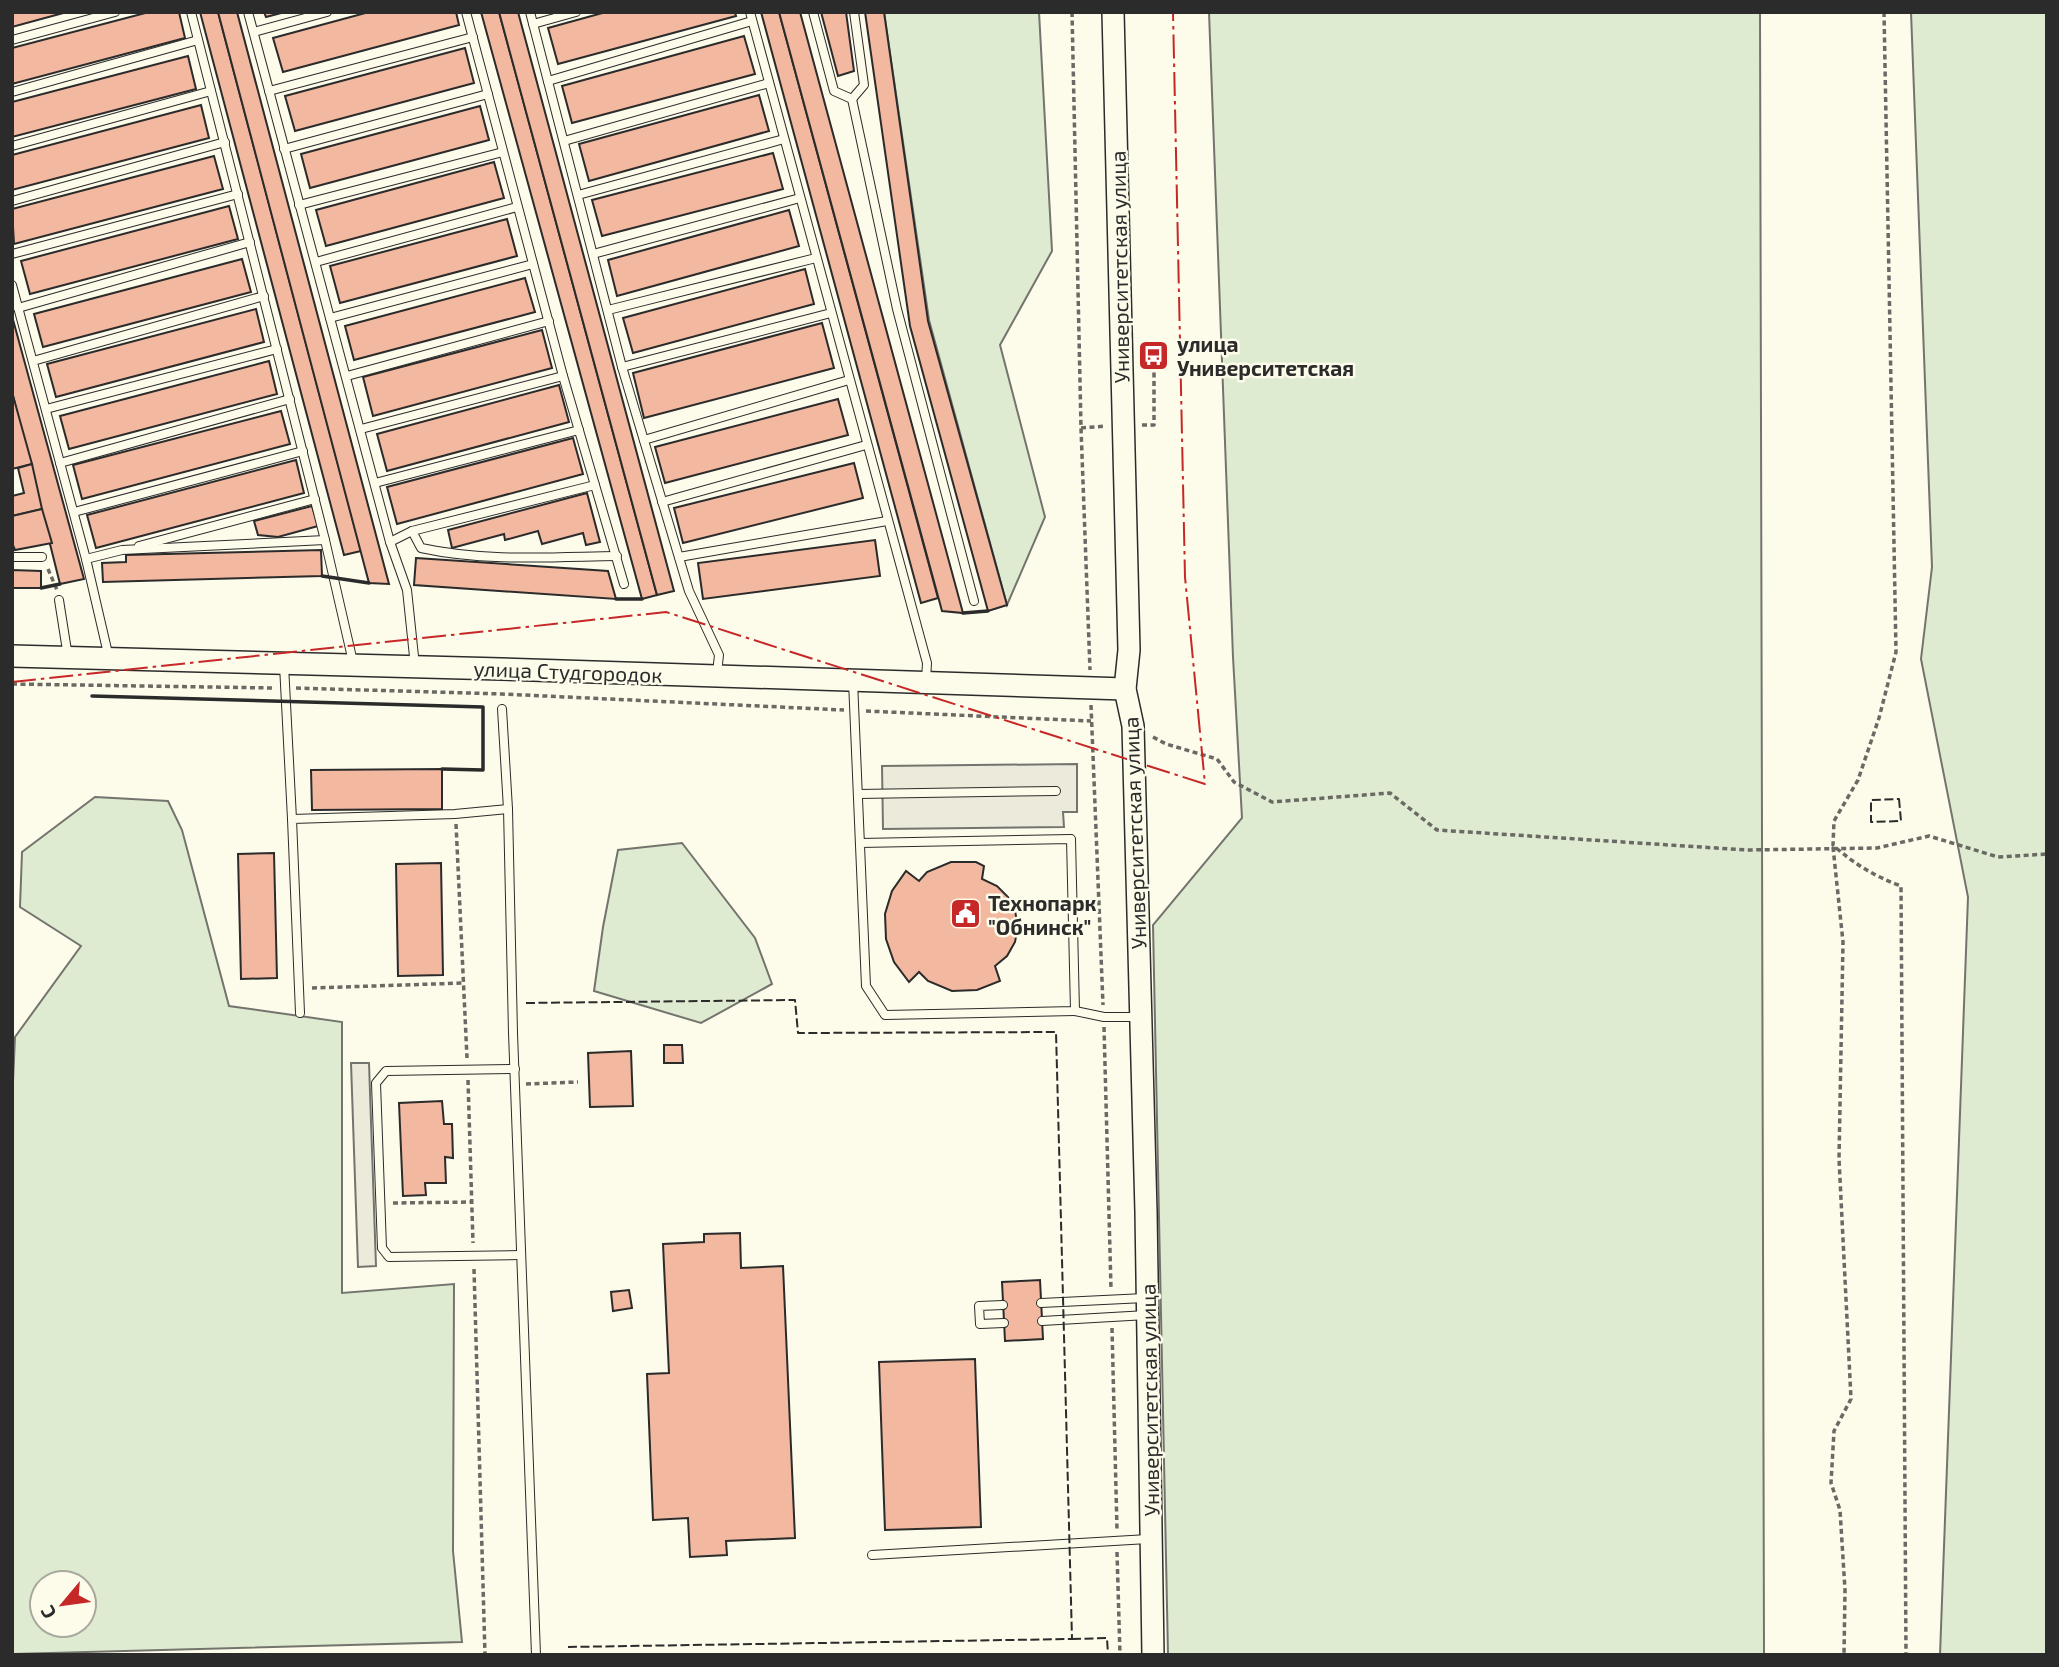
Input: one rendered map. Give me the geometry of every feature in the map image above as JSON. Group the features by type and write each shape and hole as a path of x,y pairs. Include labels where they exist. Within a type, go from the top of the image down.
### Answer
{"street":[{"name":"Университетская улица","path":"1113,12 1129,650 1125,689 1133,726 1148,1307 1153,1655"},
{"name":"улица Студгородок","path":"12,656 1125,689"}],"lane":[{"path":"12,40 115,12"},
{"path":"191,12 315,499 354,665"},
{"path":"248,12 390,542 407,590 415,667"},
{"path":"254,32 327,12"},
{"path":"466,12 563,376 625,584"},
{"path":"530,12 622,367 689,591 719,655 717,676"},
{"path":"533,24 576,12"},
{"path":"813,12 834,91 852,99"},
{"path":"852,99 864,85 854,12"},
{"path":"548,80 751,17 927,663 926,683"},
{"path":"270,91 473,37"},
{"path":"12,92 198,40"},
{"path":"564,141 769,83"},
{"path":"12,146 211,90"},
{"path":"284,149 488,94"},
{"path":"852,99 897,309 974,601"},
{"path":"578,195 784,139"},
{"path":"12,201 225,142"},
{"path":"299,205 503,152"},
{"path":"12,254 238,194"},
{"path":"593,254 800,198"},
{"path":"316,262 517,207"},
{"path":"18,308 250,242"},
{"path":"608,310 816,258"},
{"path":"330,318 533,264"},
{"path":"12,285 74,512 109,658"},
{"path":"33,361 264,296"},
{"path":"622,367 831,313"},
{"path":"347,376 549,321"},
{"path":"46,409 277,349"},
{"path":"361,429 563,376"},
{"path":"644,440 849,380"},
{"path":"60,463 290,399"},
{"path":"375,483 579,430"},
{"path":"662,502 866,445"},
{"path":"74,512 303,451"},
{"path":"390,542 412,531 595,485"},
{"path":"86,559 315,499"},
{"path":"679,557 887,521"},
{"path":"412,531 421,548 446,554 505,557 617,556"},
{"path":"122,550 325,540"},
{"path":"12,557 42,557"},
{"path":"60,600 68,657"},
{"path":"284,663 300,1013"},
{"path":"853,681 866,986 886,1015 1075,1011 1104,1017 1140,1017"},
{"path":"502,709 508,809 536,1655"},
{"path":"858,794 1056,791"},
{"path":"292,819 455,814 508,809"},
{"path":"860,843 1070,839 1075,1011"},
{"path":"515,1069 386,1071 376,1083 380,1203 382,1248 389,1257 522,1255"},
{"path":"1041,1303 1148,1307"},
{"path":"1003,1305 979,1306 980,1324 1004,1322"},
{"path":"1042,1321 1148,1307"},
{"path":"872,1555 1151,1538"}],"path":[{"path":"1072,12 1081,428 1104,1017 1111,1292"},
{"path":"1844,1655 1845,1590 1840,1510 1831,1483 1834,1431 1851,1399 1839,1159 1843,942 1834,821 1858,780 1879,718 1896,652 1884,12"},
{"path":"42,557 60,600"},
{"path":"12,684 515,695 844,710"},
{"path":"858,710 1091,721"},
{"path":"1133,726 1166,744 1217,759 1234,782 1272,802 1390,793 1437,830 1746,850 1877,848 1929,836 1998,858 2047,854"},
{"path":"455,814 468,1070 485,1655"},
{"path":"1835,847 1852,863 1872,875 1900,886 1906,1655"},
{"path":"299,989 464,983"},
{"path":"380,1203 472,1202"},
{"path":"1111,1320 1120,1655"}],"green space":[{"path":"884,12 1039,12 1052,251 1000,345 1045,517 1007,605 929,320"},
{"path":"1209,12 1760,12 1764,1655 1168,1655 1153,925 1242,818 1233,657"},
{"path":"1911,12 2047,12 2047,1655 1940,1655 1968,897 1921,659 1932,567"},
{"path":"95,797 168,801 182,830 229,1006 342,1022 342,1293 454,1284 453,1551 462,1642 12,1654 12,1104 15,1037 81,946 20,907 22,852"},
{"path":"682,843 755,938 772,984 701,1023 594,991 618,850"}],"shaded area":[{"path":"1077,764 1077,812 1063,812 1064,827 883,829 882,766"},
{"path":"351,1063 369,1063 376,1266 358,1267"}],"building":[{"path":"12,12 67,12 12,27"},
{"path":"149,12 179,12 185,38 12,84 12,48"},
{"path":"200,12 218,12 361,551 344,555"},
{"path":"218,12 237,12 389,584 369,583"},
{"path":"264,12 285,12 266,17"},
{"path":"369,12 456,12 459,25 283,72 273,38"},
{"path":"481,12 499,12 657,595 642,599"},
{"path":"499,12 518,12 674,591 657,595"},
{"path":"606,12 735,12 736,16 558,64 548,28"},
{"path":"761,12 779,12 938,598 921,603"},
{"path":"779,12 800,12 963,613 942,611"},
{"path":"821,12 846,12 854,71 838,76"},
{"path":"865,12 884,12 928,321 1007,605 988,611 910,326"},
{"path":"744,36 755,74 572,123 562,86"},
{"path":"465,48 474,83 295,131 285,96"},
{"path":"188,56 196,89 12,137 12,102"},
{"path":"759,95 769,131 589,181 579,144"},
{"path":"201,105 209,138 12,190 12,155"},
{"path":"480,106 489,140 310,188 301,154"},
{"path":"773,153 783,189 602,236 592,200"},
{"path":"214,156 223,189 14,244 12,209"},
{"path":"494,162 504,198 326,246 316,210"},
{"path":"229,206 238,239 30,294 21,261"},
{"path":"789,210 799,246 617,296 608,260"},
{"path":"507,219 517,256 340,303 330,266"},
{"path":"242,259 251,292 43,347 34,314"},
{"path":"805,269 814,304 633,353 623,318"},
{"path":"525,278 535,312 354,360 345,326"},
{"path":"256,309 264,342 56,397 47,364"},
{"path":"12,316 84,579 60,584 12,392"},
{"path":"822,323 834,368 644,418 633,373"},
{"path":"542,330 552,368 373,416 363,377"},
{"path":"269,361 277,394 69,449 60,416"},
{"path":"559,385 569,422 387,471 377,434"},
{"path":"12,392 32,464 12,469"},
{"path":"838,399 848,435 665,483 655,447"},
{"path":"281,411 290,444 82,499 73,465"},
{"path":"573,438 583,474 397,524 387,487"},
{"path":"296,460 304,493 96,548 87,515"},
{"path":"854,463 863,498 683,543 674,508"},
{"path":"32,464 42,509 12,516 12,496 24,493 18,468"},
{"path":"587,493 600,542 586,545 583,533 542,544 538,531 505,540 504,534 452,548 448,530"},
{"path":"312,506 318,526 278,537 258,535 254,521"},
{"path":"42,509 52,543 15,550 12,543 12,516"},
{"path":"875,540 880,576 703,599 698,563"},
{"path":"321,550 322,576 103,582 102,563 126,562 126,555"},
{"path":"416,558 608,571 616,599 414,585"},
{"path":"12,570 41,571 41,588 12,588"},
{"path":"442,769 442,809 312,810 311,770"},
{"path":"274,853 277,978 241,979 238,854"},
{"path":"951,862 976,862 984,866 982,879 997,886 1008,897 1015,911 1018,926 1015,942 1007,956 995,966 1000,981 977,990 952,991 928,981 919,972 909,982 894,962 886,939 885,914 892,891 906,871 919,881 927,872"},
{"path":"441,863 443,975 398,976 396,864"},
{"path":"664,1045 682,1045 683,1063 664,1063"},
{"path":"631,1051 633,1106 590,1107 588,1053"},
{"path":"442,1101 444,1124 452,1124 453,1158 445,1157 446,1183 425,1183 426,1195 403,1196 399,1103"},
{"path":"740,1233 741,1268 783,1266 795,1538 726,1541 727,1555 690,1557 688,1518 653,1520 647,1374 669,1373 663,1244 704,1242 704,1234"},
{"path":"1040,1280 1043,1339 1005,1341 1002,1282"},
{"path":"629,1290 632,1308 613,1311 611,1292"},
{"path":"975,1359 981,1527 885,1530 879,1362"}],"fence":[{"path":"1899,799 1901,821 1871,822 1871,800 1899,799"},
{"path":"526,1003 795,1000 798,1033 1056,1032 1072,1639 568,1647"},
{"path":"1072,1639 1107,1638 1108,1655"}],"wall":[{"path":"322,576 369,583"},
{"path":"41,588 60,584"},
{"path":"616,599 642,599"},
{"path":"963,613 988,611"},
{"path":"92,696 483,707 483,770 442,769"}],"power":[{"path":"12,682 666,612 1205,784 1185,577 1173,12"}],"place":[{"name":"улица Университетская","path":"1154,355"},
{"name":"Технопарк \"Обнинск\"","path":"965,914"}]}
